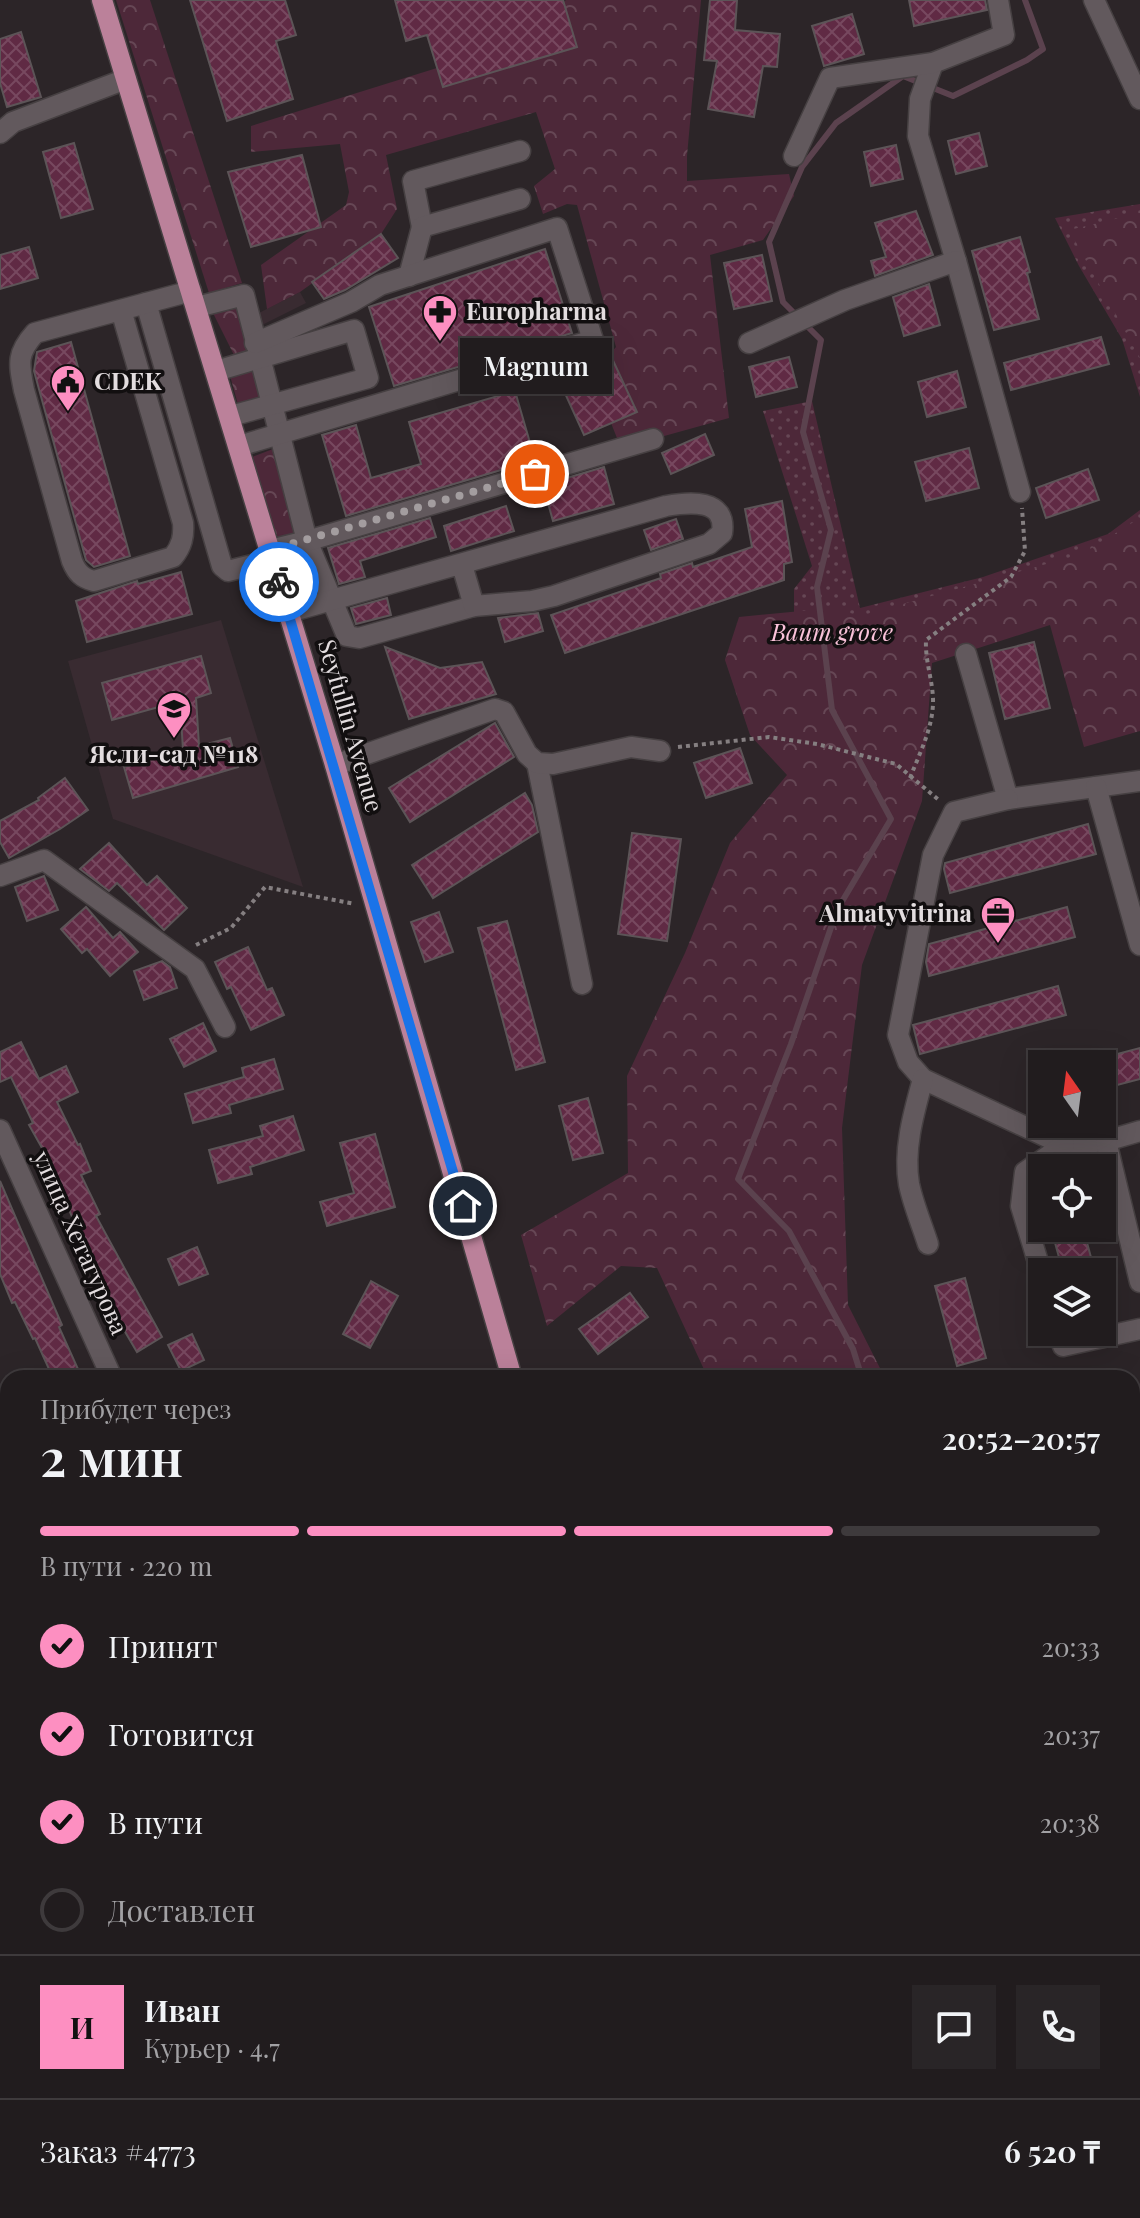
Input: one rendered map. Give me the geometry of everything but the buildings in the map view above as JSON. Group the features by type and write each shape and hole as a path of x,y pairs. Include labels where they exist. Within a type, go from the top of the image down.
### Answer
{"main road":[{"name":"Seyfullin Avenue","path":"102,0 335,765 510,1370"}],"street":[{"path":"794,156 830,78 933,63 1004,35 998,0"},
{"path":"1094,0 1140,99"},
{"path":"933,63 920,97 918,136 1020,492"},
{"path":"0,133 13,122 126,79"},
{"path":"409,276 422,227 413,181 520,151"},
{"path":"422,227 520,199"},
{"path":"216,371 380,285 557,228 593,340 239,446"},
{"path":"749,343 845,300 956,261"},
{"path":"121,310 183,523 183,535 173,557 94,581 85,579 72,561 19,363 24,345 35,333 146,303 244,295 307,541 330,599 345,634 355,639 474,606 554,596 709,544 722,533 723,523 711,506 690,502 666,506 462,565 330,599 289,612"},
{"path":"231,416 368,378 354,330 351,302"},
{"path":"146,303 222,566 228,571 307,541 653,439"},
{"path":"257,351 354,330"},
{"path":"462,565 474,606"},
{"path":"966,654 1008,799"},
{"path":"335,765 495,709 504,712 527,754 537,763 582,984"},
{"path":"537,763 553,764 631,747 660,751"},
{"path":"1064,1145 923,1079 908,1062 898,1035 933,855 954,812 1008,799 1140,781"},
{"path":"1096,787 1140,945"},
{"path":"0,876 44,860 195,969 225,1027"},
{"path":"923,1079 912,1120 908,1155 909,1183 928,1244"},
{"name":"улица Хетагурова","path":"0,1130 108,1370"},
{"path":"1037,1258 1021,1206 1025,1172 1064,1145 1106,1141 1140,1131"},
{"path":"1106,1141 1140,1282"},
{"path":"1116,1334 1140,1329"}],"path":[{"path":"910,778 932,719 933,695 925,652 926,640 1011,577 1025,551 1020,492"},
{"path":"660,751 691,744 769,737 817,744 896,764 954,812"},
{"path":"175,955 231,928 265,887 377,908"}],"shaded area":[{"path":"300,292 306,303 254,329 251,317"},
{"name":"Ясли-сад №118","path":"221,620 303,887 113,819 68,661"}],"green space":[{"path":"116,0 150,0 242,283 209,293"},
{"path":"566,0 701,0 687,181 789,174 794,196 763,240 710,255 729,418 621,448 611,423 637,411 610,354 616,347 577,205 567,204 543,214 534,186 555,169 536,112 386,155 397,209 381,234 300,292 267,309 261,265 346,205 349,192 340,144 251,152 251,126 437,68 444,87 576,47"},
{"path":"1140,204 1140,397 1122,339 1055,218"},
{"path":"1140,213 1140,358 1069,230"},
{"path":"239,299 255,356 237,361 211,309"},
{"path":"257,363 265,401 239,408 229,372"},
{"name":"Baum grove","path":"812,401 860,608 983,577 1108,534 1140,510 1140,728 1082,597 794,630 794,589 812,566 763,411"},
{"path":"281,446 305,533 274,541 252,457"},
{"path":"1140,518 1140,731 1084,747 1050,625 932,663 922,801 862,965 842,1128 848,1305 881,1370 704,1370 657,1268 621,1266 547,1326 521,1235 628,1173 627,1076 685,953 730,843 787,775 750,735 725,660 739,617 833,608 860,616 1082,554"}],"waterway":[{"path":"860,1370 853,1349 789,1231 738,1179 791,1044 837,910 891,819 832,710 817,587 831,530 803,432 821,340 783,302 769,242 802,167 836,123 903,76 953,96 1043,49 1025,0"}],"way so far":[{"path":"279,582 270,550 535,474"}],"place":[{"name":"Europharma","path":"440,343"},
{"name":"CDEK","path":"68,413"},
{"name":"Magnum","path":"535,474"},
{"name":"Ясли-сад №118","path":"174,740"},
{"name":"Almatyvitrina","path":"998,945"}],"route":[{"path":"279,582 463,1206"}]}
